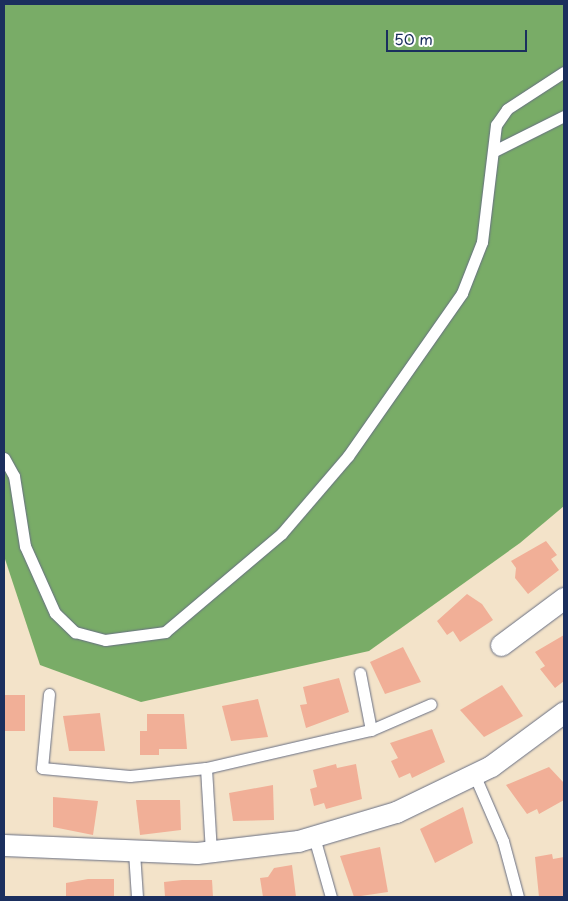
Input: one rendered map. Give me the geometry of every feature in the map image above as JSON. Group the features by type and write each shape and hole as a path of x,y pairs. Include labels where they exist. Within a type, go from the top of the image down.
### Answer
{"street":[{"path":"501,645 564,598"},
{"path":"4,845 134,852 211,852 314,837 396,812 474,774 564,712"}],"lane":[{"path":"4,458 14,476 25,546 55,613 74,632 106,640 165,632 282,533 348,456 462,293 482,242 496,125 507,110 564,72"},
{"path":"494,151 564,116"},
{"path":"360,674 371,730"},
{"path":"49,694 42,768 130,776 206,768 371,730 431,704"},
{"path":"206,768 211,852"},
{"path":"474,774 503,841 518,897"},
{"path":"314,837 331,897"},
{"path":"134,852 137,897"}],"green space":[{"path":"4,4 564,4 564,506 520,543 369,651 141,702 40,665 4,556"}],"building":[{"path":"546,541 557,555 551,559 559,570 528,594 515,578 516,568 511,561"},
{"path":"467,594 482,604 493,620 460,642 453,631 447,635 437,621"},
{"path":"564,635 564,681 555,688 540,669 545,666 535,652"},
{"path":"403,647 421,682 385,694 370,662"},
{"path":"339,678 349,712 306,728 300,705 307,704 303,687"},
{"path":"502,685 523,716 484,737 460,710"},
{"path":"4,695 25,695 25,731 4,731"},
{"path":"258,699 268,737 231,741 222,706"},
{"path":"100,713 105,751 69,751 63,716"},
{"path":"147,714 184,714 187,749 159,749 159,755 140,755 140,731 147,731"},
{"path":"432,729 445,762 412,778 410,773 399,778 391,761 398,758 390,743"},
{"path":"336,764 337,768 356,764 362,799 326,809 324,803 314,806 310,789 317,787 313,770"},
{"path":"549,767 564,783 564,800 539,814 537,809 527,814 506,785"},
{"path":"273,785 274,820 233,821 229,793"},
{"path":"53,797 98,801 93,835 53,827"},
{"path":"136,800 180,800 181,830 140,835"},
{"path":"463,807 473,843 435,863 420,829"},
{"path":"380,847 388,892 354,897 340,856"},
{"path":"552,854 553,859 564,857 564,897 539,897 535,857"},
{"path":"292,865 296,897 263,897 260,878 268,877 274,868"},
{"path":"88,879 114,879 114,897 66,897 66,883"},
{"path":"212,880 213,897 165,897 164,882"}]}
